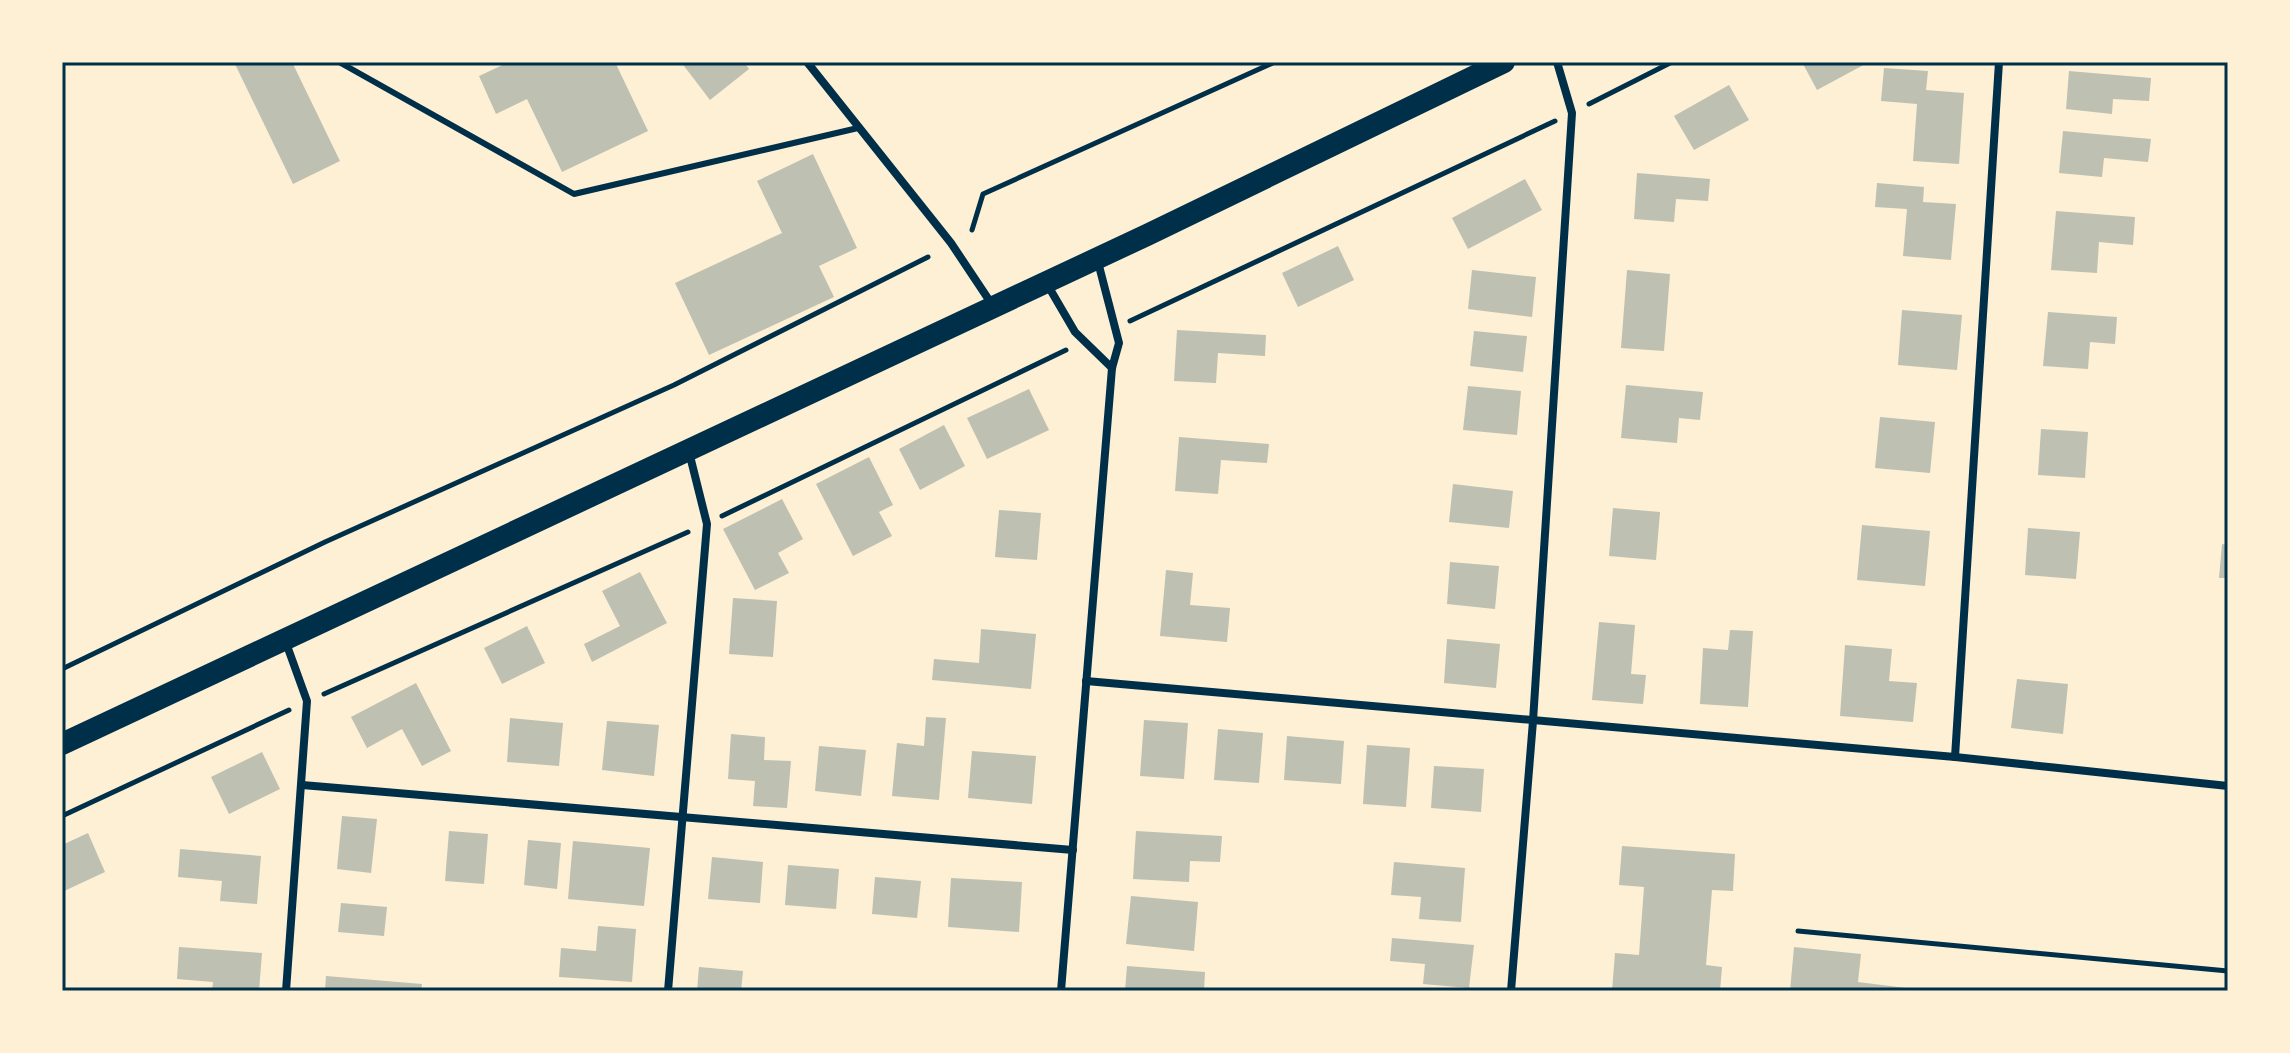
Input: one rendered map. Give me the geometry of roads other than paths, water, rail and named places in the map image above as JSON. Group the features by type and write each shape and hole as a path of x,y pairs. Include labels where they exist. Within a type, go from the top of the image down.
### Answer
{"highway":[{"path":"62,744 1097,258 1504,62"}],"street":[{"path":"807,62 951,243 993,306"},
{"path":"1511,991 1533,721 1572,113 1557,62"},
{"path":"1955,757 1999,62"},
{"path":"1061,991 1112,368 1119,351 1116,327 1097,258"},
{"path":"1046,282 1084,342 1112,368"},
{"path":"668,991 707,524 689,450"},
{"path":"285,640 307,701 286,991"},
{"path":"1086,681 1955,757 2228,786"},
{"path":"302,785 1073,850"}],"lane":[{"path":"339,62 574,194 858,128"}]}
